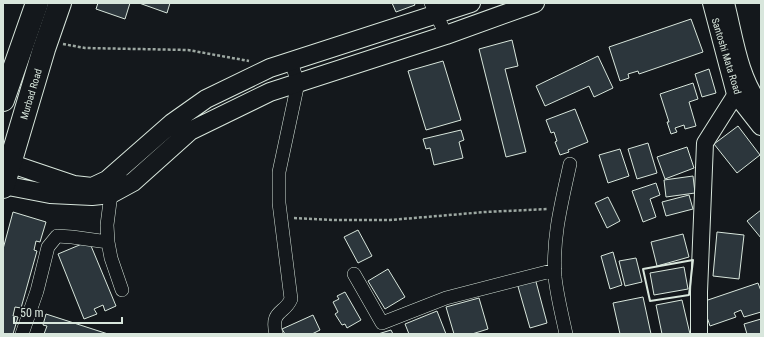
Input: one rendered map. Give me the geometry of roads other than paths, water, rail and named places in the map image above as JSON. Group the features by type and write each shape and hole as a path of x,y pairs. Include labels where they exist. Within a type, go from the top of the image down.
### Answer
{"highway":[{"path":"3,100 37,3"},
{"name":"Murbad Road","path":"3,186 6,162 60,3"}],"main road":[{"path":"6,162 74,185 92,187 107,180 172,123 206,99 270,68 291,62 434,9 471,3"},
{"name":"Santoshi Mata Road","path":"712,3 742,89 761,126"},
{"name":"Santoshi Mata Road","path":"725,3 742,71 742,89"},
{"path":"3,186 50,194 92,196 111,194 133,182 190,131 270,92 446,35 524,5"},
{"name":"Santoshi Mata Road","path":"742,89 753,96 761,107"},
{"path":"153,140 166,153"}],"street":[{"path":"434,9 446,35"},
{"path":"276,334 275,320 278,313 290,303 291,299 278,187 279,172 298,83 291,62"},
{"path":"699,334 699,292 705,143 742,89"},
{"path":"566,334 555,277 555,239 570,164"},
{"path":"111,194 107,225 108,242 111,258 122,290"},
{"path":"22,334 37,291 48,247 57,236 108,242"},
{"path":"354,274 382,323 446,298 555,270"}]}
